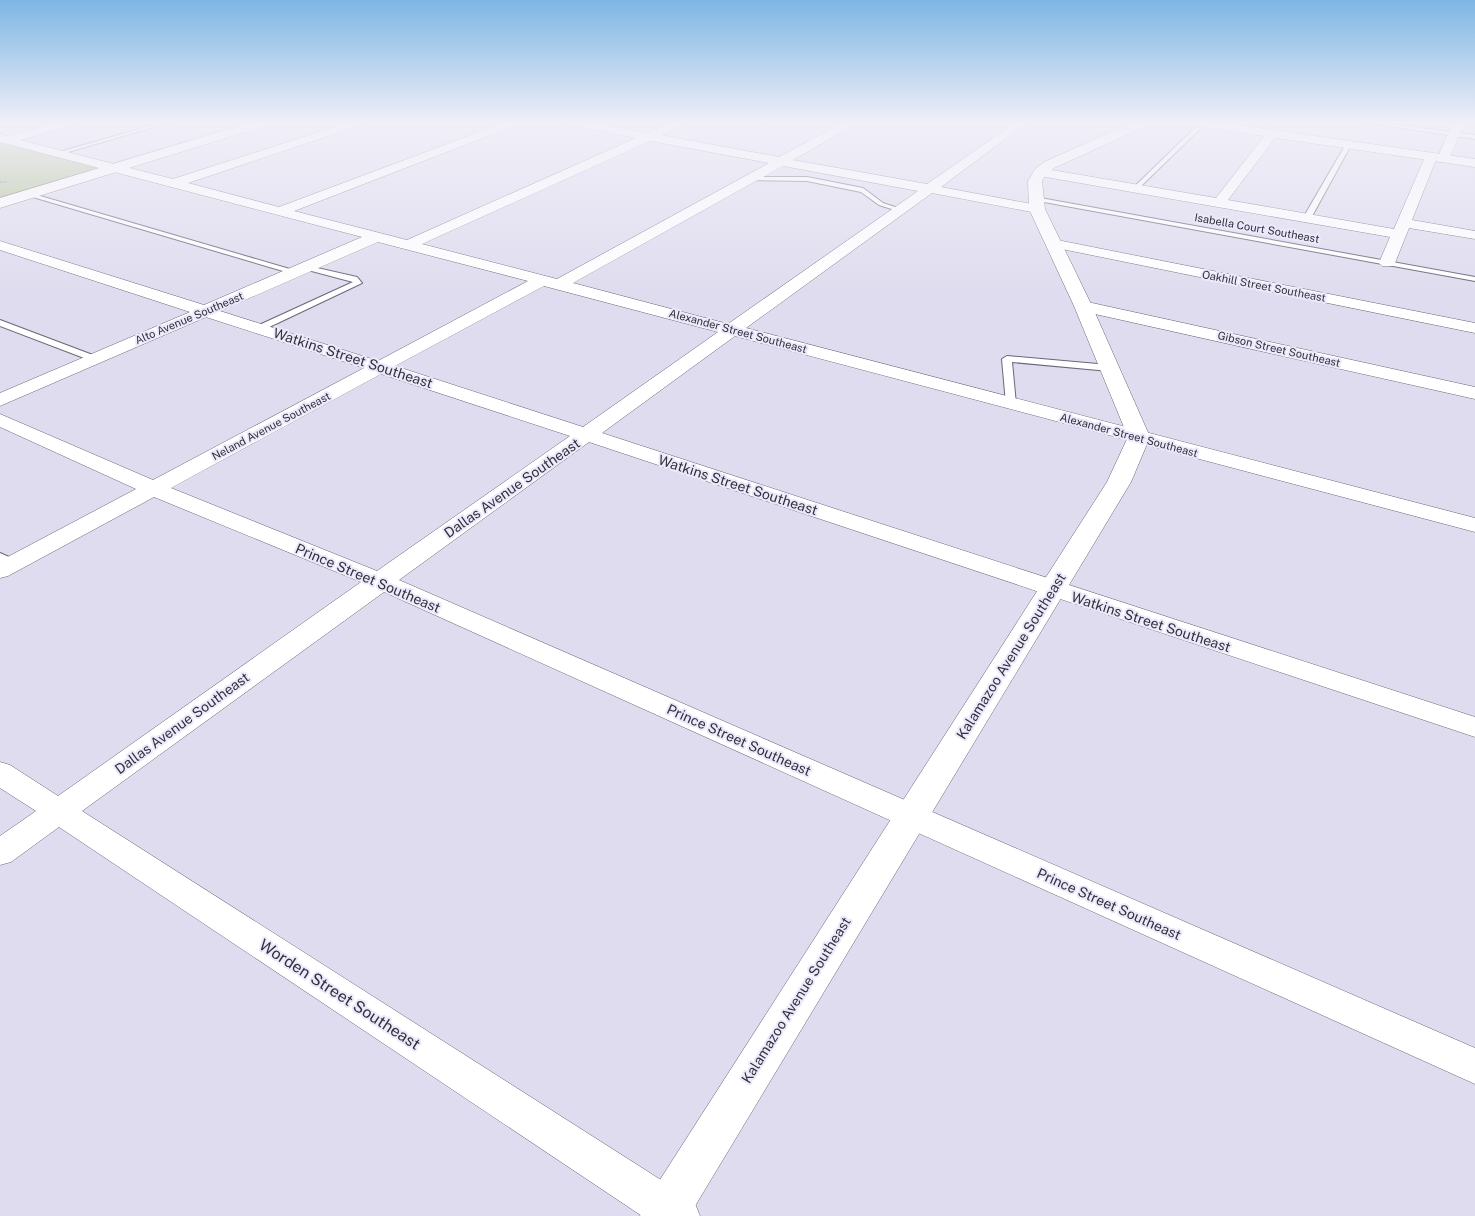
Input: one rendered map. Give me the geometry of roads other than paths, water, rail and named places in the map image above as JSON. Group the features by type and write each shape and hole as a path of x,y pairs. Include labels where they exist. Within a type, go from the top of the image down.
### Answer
{"street":[{"path":"0,203 79,179"},
{"name":"Alexander Street Southeast","path":"158,179 1475,525"},
{"path":"175,183 188,179"},
{"path":"281,211 366,179"},
{"path":"408,245 554,179"},
{"name":"Neland Avenue Southeast","path":"5,564 154,489 380,367 551,282 749,179"},
{"path":"875,179 929,189 1037,193 1136,188 1307,218 1475,235"},
{"name":"Dallas Avenue Southeast","path":"0,853 943,179"},
{"path":"1037,193 1048,179"},
{"path":"1220,202 1238,179"},
{"path":"1387,262 1401,228 1426,179"},
{"path":"1037,193 1052,243 1083,306 1139,437"},
{"name":"Alto Avenue Southeast","path":"0,400 378,236"},
{"name":"Oakhill Street Southeast","path":"1052,243 1475,328"},
{"name":"Watkins Street Southeast","path":"0,245 380,367 1053,590 1475,727"},
{"name":"Gibson Street Southeast","path":"1083,306 1475,393"},
{"name":"Prince Street Southeast","path":"0,420 154,489 380,581 1475,1066"},
{"name":"Kalamazoo Avenue Southeast","path":"670,1213 910,816 1119,482 1139,437"},
{"name":"Worden Street Southeast","path":"0,772 670,1213"}],"lane":[{"path":"749,179 808,179 863,190 882,204 901,210"},
{"path":"1136,188 1145,179"},
{"path":"1307,218 1329,179"},
{"name":"Isabella Court Southeast","path":"1037,193 1475,279"},
{"path":"28,194 302,269 354,279 358,283 260,328"},
{"path":"0,323 95,359"},
{"path":"1011,404 1006,358 1109,368"}]}
